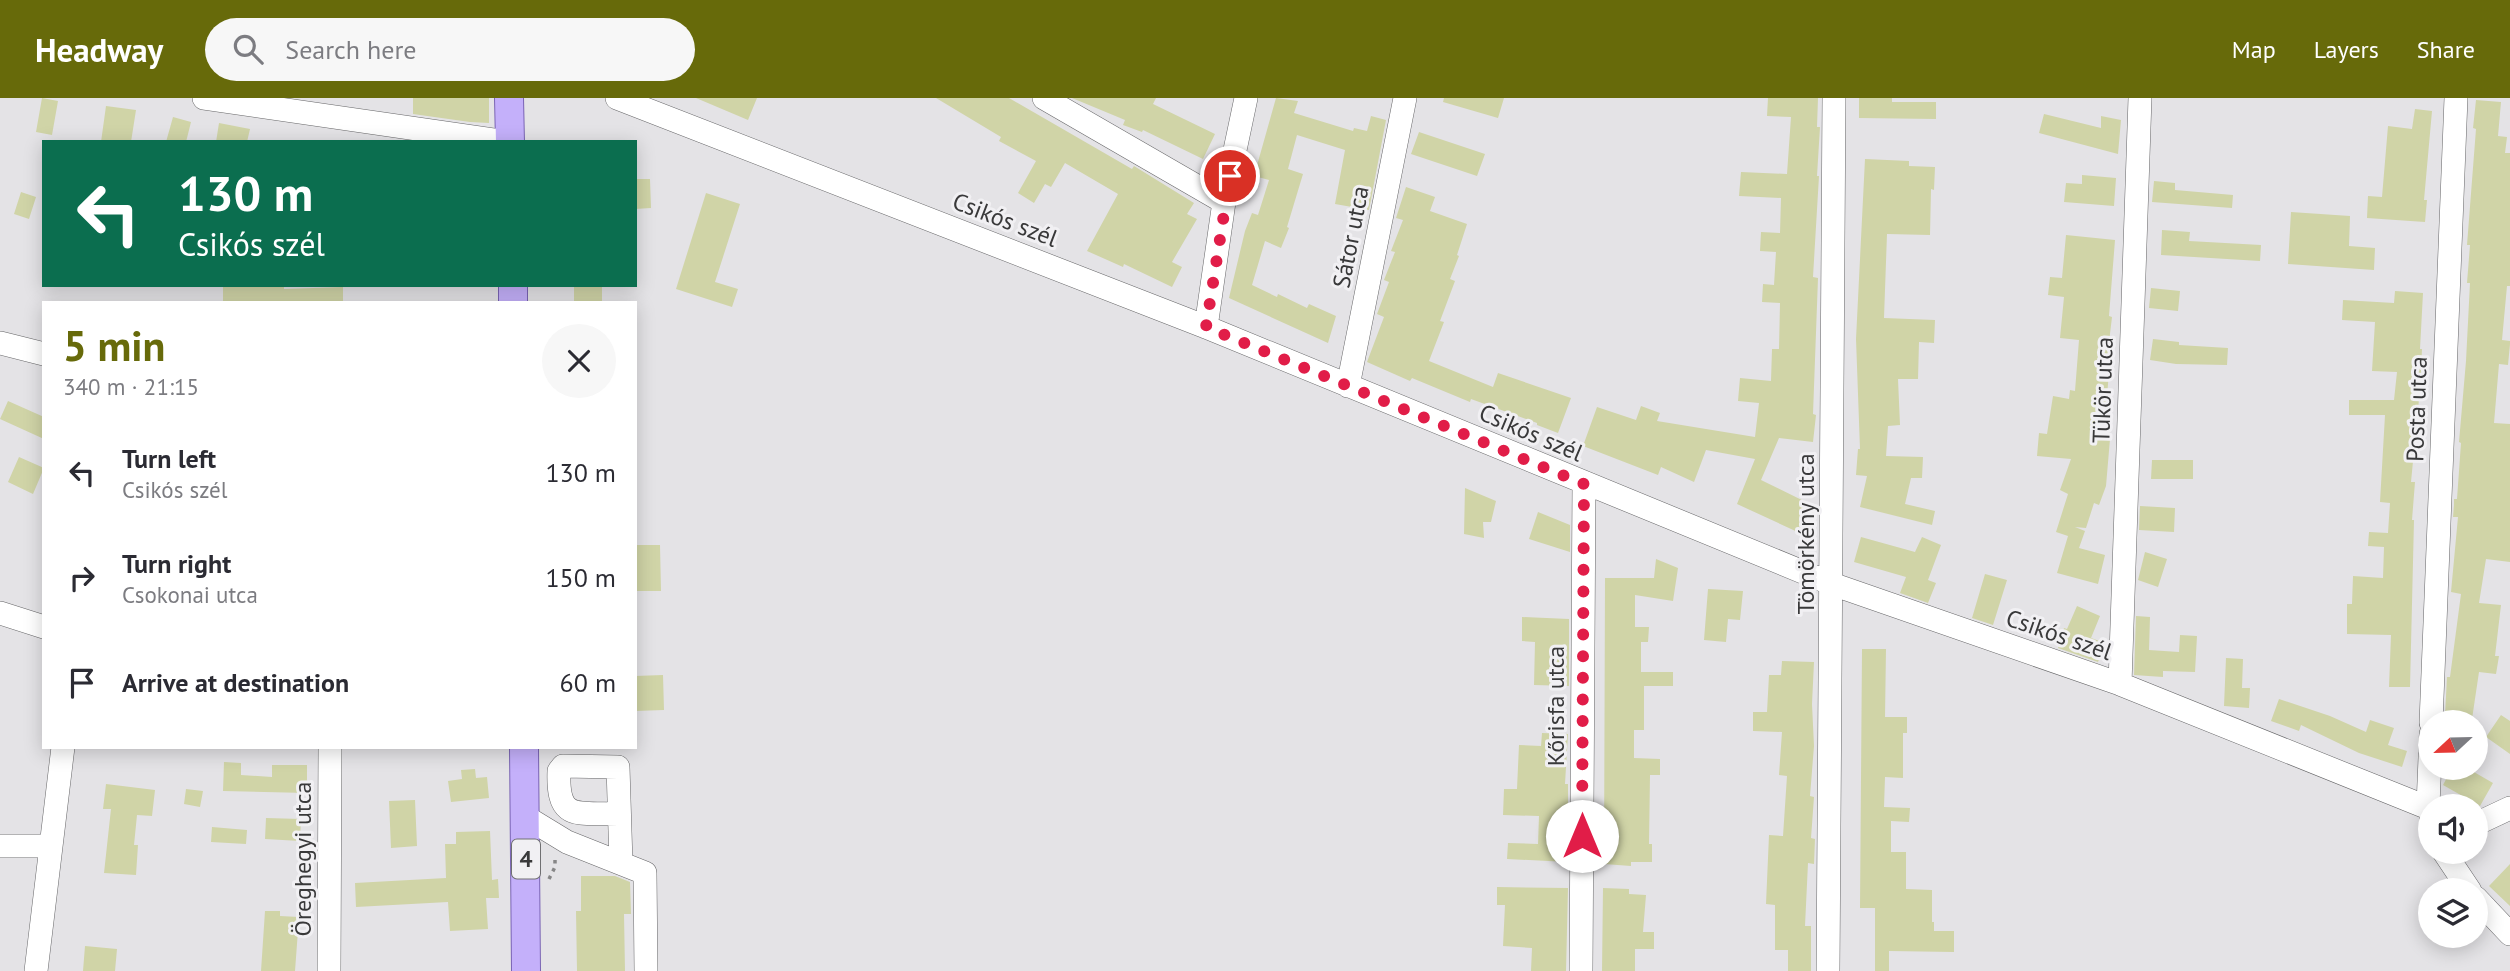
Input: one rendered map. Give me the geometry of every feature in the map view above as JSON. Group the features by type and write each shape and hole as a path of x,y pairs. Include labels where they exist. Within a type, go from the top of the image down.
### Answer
{"main road":[{"path":"508,140 509,98"},
{"name":"4","path":"524,749 526,971"}],"street":[{"path":"204,98 494,140"},
{"name":"Csikós szél","path":"617,98 1206,327 1832,584 2120,684 2418,805"},
{"path":"1044,98 1224,202"},
{"path":"1206,327 1224,202 1246,98"},
{"name":"Sátor utca","path":"1348,386 1405,98"},
{"name":"Tömörkény utca","path":"1828,971 1834,98"},
{"name":"Tükör utca","path":"2120,684 2140,98"},
{"name":"Posta utca","path":"2432,710 2456,98"},
{"path":"0,343 42,354"},
{"name":"Kőrisfa utca","path":"1581,971 1584,484"},
{"path":"0,613 42,626"},
{"path":"36,971 63,749"},
{"name":"Öreghegyi utca","path":"329,971 330,749"},
{"path":"2488,818 2510,808"},
{"path":"619,814 621,863"},
{"path":"526,817 567,842 645,873 646,971"},
{"path":"0,846 51,846"},
{"path":"2488,911 2510,934"}],"building":[{"path":"42,98 58,101 52,135 36,132"},
{"path":"413,98 489,98 489,123 413,114"},
{"path":"696,98 757,98 748,120"},
{"path":"936,98 1009,98 1132,169 1134,166 1194,203 1187,214 1197,219 1172,262 1182,267 1172,287 1124,264 1123,267 1087,251 1118,194 1065,163 1051,187 1045,184 1034,203 1018,193 1036,161 999,141 1001,137"},
{"path":"1072,98 1156,98 1153,104 1215,134 1203,159 1143,130 1142,132 1123,125 1125,120"},
{"path":"1276,98 1298,101 1294,113 1353,131 1354,128 1367,131 1371,116 1386,120 1369,210 1335,204 1345,150 1297,135 1288,169 1303,174 1287,227 1289,228 1281,248 1265,241 1252,285 1277,297 1278,294 1307,308 1309,304 1336,316 1328,343 1229,298 1245,231 1252,213 1258,215 1269,180 1254,176"},
{"path":"1444,98 1504,98 1498,118 1443,102"},
{"path":"1768,98 1818,98 1819,176 1813,277 1818,278 1813,414 1816,415 1813,442 1779,438 1761,480 1816,507 1802,534 1737,504 1755,459 1706,450 1694,482 1661,467 1658,475 1583,446 1597,407 1636,420 1641,406 1660,413 1657,421 1755,437 1759,403 1738,401 1740,378 1771,381 1772,349 1779,349 1780,303 1762,302 1763,284 1774,285 1776,252 1760,251 1761,232 1780,233 1781,198 1739,196 1741,172 1787,174 1791,117 1767,116"},
{"path":"1859,98 1892,98 1892,102 1936,102 1936,119 1859,118"},
{"path":"2476,100 2501,102 2498,136 2507,137 2505,153 2510,153 2510,286 2507,286 2502,340 2510,341 2510,344 2508,365 2499,364 2494,423 2510,424 2510,562 2486,559 2479,603 2501,605 2495,656 2499,656 2496,674 2479,672 2473,710 2445,710 2447,677 2450,677 2461,594 2451,592 2458,517 2453,517 2454,499 2457,499 2470,283 2467,283 2470,245 2467,245 2476,129 2473,128"},
{"path":"106,106 136,110 131,140 101,140"},
{"path":"2415,109 2432,111 2424,200 2427,200 2425,222 2367,218 2368,196 2382,197 2388,126 2412,129"},
{"path":"2044,114 2101,128 2101,116 2121,120 2118,154 2039,133"},
{"path":"173,117 191,122 186,140 167,140"},
{"path":"219,123 250,129 247,140 216,140"},
{"path":"1419,132 1485,154 1477,176 1411,154"},
{"path":"1865,159 1909,161 1909,166 1935,167 1934,190 1931,189 1930,235 1887,234 1884,318 1935,320 1934,343 1919,342 1918,379 1898,379 1900,425 1888,426 1886,456 1923,457 1922,478 1911,478 1905,504 1935,511 1932,525 1860,507 1867,476 1856,475 1860,449 1856,339"},
{"path":"2082,175 2116,178 2114,206 2064,202 2066,183 2082,184"},
{"path":"637,179 650,179 651,208 637,209"},
{"path":"2154,181 2175,183 2175,190 2233,195 2232,208 2152,202"},
{"path":"1406,187 1435,197 1430,211 1467,224 1450,279 1455,281 1440,321 1444,322 1429,361 1493,387 1498,373 1571,398 1558,433 1412,378 1410,381 1367,362 1384,317 1377,314 1389,282 1384,280 1403,220 1396,218"},
{"path":"21,192 36,197 29,219 14,214"},
{"path":"706,193 740,204 715,282 738,289 732,307 676,289"},
{"path":"2291,212 2350,216 2349,246 2375,248 2374,270 2288,264"},
{"path":"2162,230 2190,232 2189,241 2261,245 2260,261 2161,255"},
{"path":"2066,235 2115,240 2109,316 2112,317 2107,359 2110,360 2109,396 2103,439 2110,439 2106,486 2099,505 2094,503 2086,528 2075,527 2085,531 2079,548 2105,555 2098,584 2057,573 2068,536 2056,532 2068,494 2060,490 2071,459 2037,456 2039,433 2047,434 2053,396 2069,399 2070,390 2075,391 2079,340 2060,338 2064,297 2048,295 2050,277 2062,278"},
{"path":"223,287 343,287 343,301 223,301"},
{"path":"574,287 602,287 602,301 574,301"},
{"path":"2151,288 2180,291 2178,311 2149,308"},
{"path":"2395,291 2423,293 2420,389 2411,482 2415,482 2410,687 2389,687 2391,635 2347,634 2347,604 2352,604 2353,576 2383,578 2384,547 2368,546 2369,532 2388,533 2390,503 2380,502 2385,415 2349,415 2349,400 2394,400 2397,372 2372,371 2375,322 2342,320 2343,300 2394,303"},
{"path":"2153,339 2179,342 2179,345 2228,348 2227,365 2176,364 2150,360"},
{"path":"8,401 42,416 42,438 0,419"},
{"path":"19,457 42,467 33,494 8,482"},
{"path":"2152,460 2193,460 2193,479 2151,479"},
{"path":"1465,488 1496,501 1491,522 1483,522 1484,538 1464,534"},
{"path":"2140,506 2175,508 2174,532 2139,530"},
{"path":"1538,512 1570,525 1570,552 1529,539"},
{"path":"1861,537 1915,552 1922,537 1941,545 1928,580 1936,583 1928,603 1900,593 1906,577 1854,562"},
{"path":"637,545 660,545 661,591 637,591"},
{"path":"2145,552 2167,559 2158,587 2138,580"},
{"path":"1656,559 1678,568 1673,601 1635,595 1635,627 1649,627 1648,642 1641,642 1641,672 1673,672 1673,686 1644,686 1644,730 1634,730 1634,758 1660,759 1660,775 1650,775 1649,844 1652,844 1652,862 1631,862 1631,866 1604,864 1605,578 1654,578"},
{"path":"1985,574 2007,580 1993,625 1972,618"},
{"path":"1708,589 1743,591 1740,620 1728,619 1726,642 1704,640"},
{"path":"2077,606 2100,616 2091,638 2105,643 2098,662 2058,648 2064,628 2067,629"},
{"path":"2136,616 2150,617 2149,650 2179,652 2180,635 2197,636 2195,672 2163,671 2163,677 2134,675"},
{"path":"1522,617 1569,619 1569,686 1534,685 1535,642 1522,641"},
{"path":"1862,649 1886,649 1885,717 1907,717 1907,733 1903,733 1903,778 1885,777 1884,807 1910,808 1909,822 1891,821 1891,852 1906,852 1906,889 1932,890 1934,931 1954,931 1954,952 1889,951 1889,971 1875,971 1875,908 1860,908"},
{"path":"2226,658 2243,659 2242,688 2250,688 2249,708 2224,706"},
{"path":"1782,661 1814,662 1814,746 1810,796 1814,797 1811,838 1815,839 1814,864 1808,863 1805,926 1811,926 1811,971 1788,971 1788,950 1775,950 1775,905 1766,904 1769,835 1783,836 1787,776 1779,775 1782,732 1753,731 1753,712 1767,712 1769,675 1781,675"},
{"path":"663,675 664,710 637,711 637,676"},
{"path":"2279,699 2330,716 2366,732 2370,720 2394,728 2388,745 2407,751 2402,767 2359,753 2301,725 2299,731 2271,721"},
{"path":"2501,715 2510,721 2510,754 2488,738 2488,734"},
{"path":"1542,733 1568,734 1565,784 1568,784 1568,862 1507,859 1508,843 1538,844 1539,816 1503,815 1504,789 1517,789 1519,745 1541,746"},
{"path":"224,762 241,763 241,775 272,777 272,765 307,765 307,793 223,791"},
{"path":"475,769 476,778 487,777 489,798 451,802 448,781 462,779 461,770"},
{"path":"2446,780 2488,780 2493,783 2487,794 2459,794 2443,785"},
{"path":"106,784 155,790 152,816 137,815 134,845 138,845 136,875 104,873 111,809 103,809"},
{"path":"186,789 203,791 200,807 184,804"},
{"path":"415,800 417,846 391,848 389,801"},
{"path":"266,818 301,819 300,841 265,839"},
{"path":"212,827 247,830 246,844 211,842"},
{"path":"490,831 492,880 498,879 499,898 486,898 488,929 450,931 448,902 356,907 355,883 446,878 445,844 456,844 456,832"},
{"path":"2510,864 2510,906 2489,886"},
{"path":"581,876 615,876 630,882 631,914 624,914 625,971 577,971 576,911 581,911"},
{"path":"1497,887 1568,888 1566,971 1531,971 1532,948 1503,946 1505,905 1497,905"},
{"path":"1603,888 1629,889 1629,894 1646,895 1643,932 1654,932 1654,949 1635,949 1635,971 1602,971"},
{"path":"265,911 280,911 280,916 299,917 295,971 261,971"},
{"path":"85,946 117,949 115,971 83,971"}],"route":[{"path":"1230,176 1206,327 1584,484 1582,836"}]}
